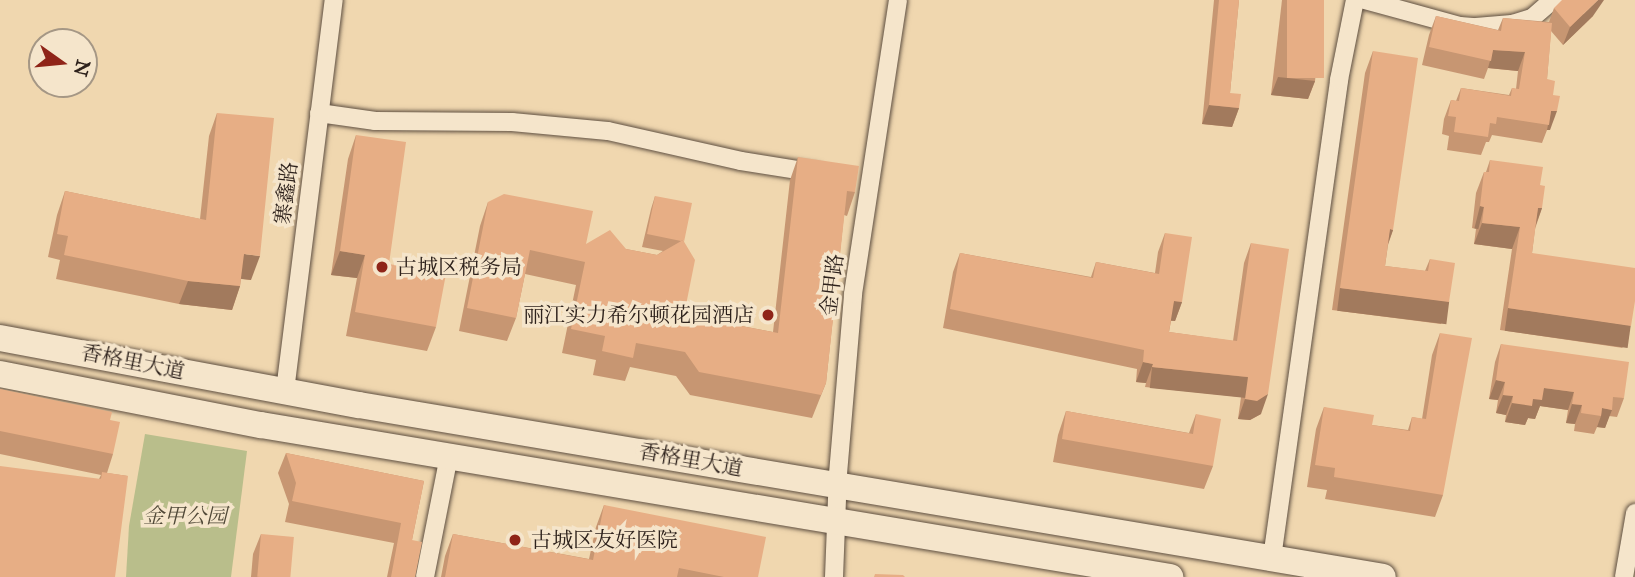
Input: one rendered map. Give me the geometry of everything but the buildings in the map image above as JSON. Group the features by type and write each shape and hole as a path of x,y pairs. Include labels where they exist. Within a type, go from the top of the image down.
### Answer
{"main road":[{"name":"香格里大道","path":"0,338 285,391 1383,577"},
{"name":"香格里大道","path":"0,374 261,425 1170,577"}],"street":[{"name":"寨鑫路","path":"285,391 334,0"},
{"name":"金甲路","path":"834,577 838,485 862,180 898,0"},
{"path":"1272,558 1339,80 1354,0"},
{"path":"1365,0 1460,26 1476,27 1512,24 1532,18 1553,0"},
{"path":"319,113 375,121 512,122 608,131 741,161 830,175"},
{"path":"425,577 449,456"},
{"path":"1624,577 1635,513"}],"green space":[{"name":"金甲公园","path":"145,434 247,451 231,577 126,577 129,526"}],"place":[{"name":"古城区税务局","path":"382,267"},
{"name":"丽江实力希尔顿花园酒店","path":"768,315"},
{"name":"古城区友好医院","path":"515,540"}]}
